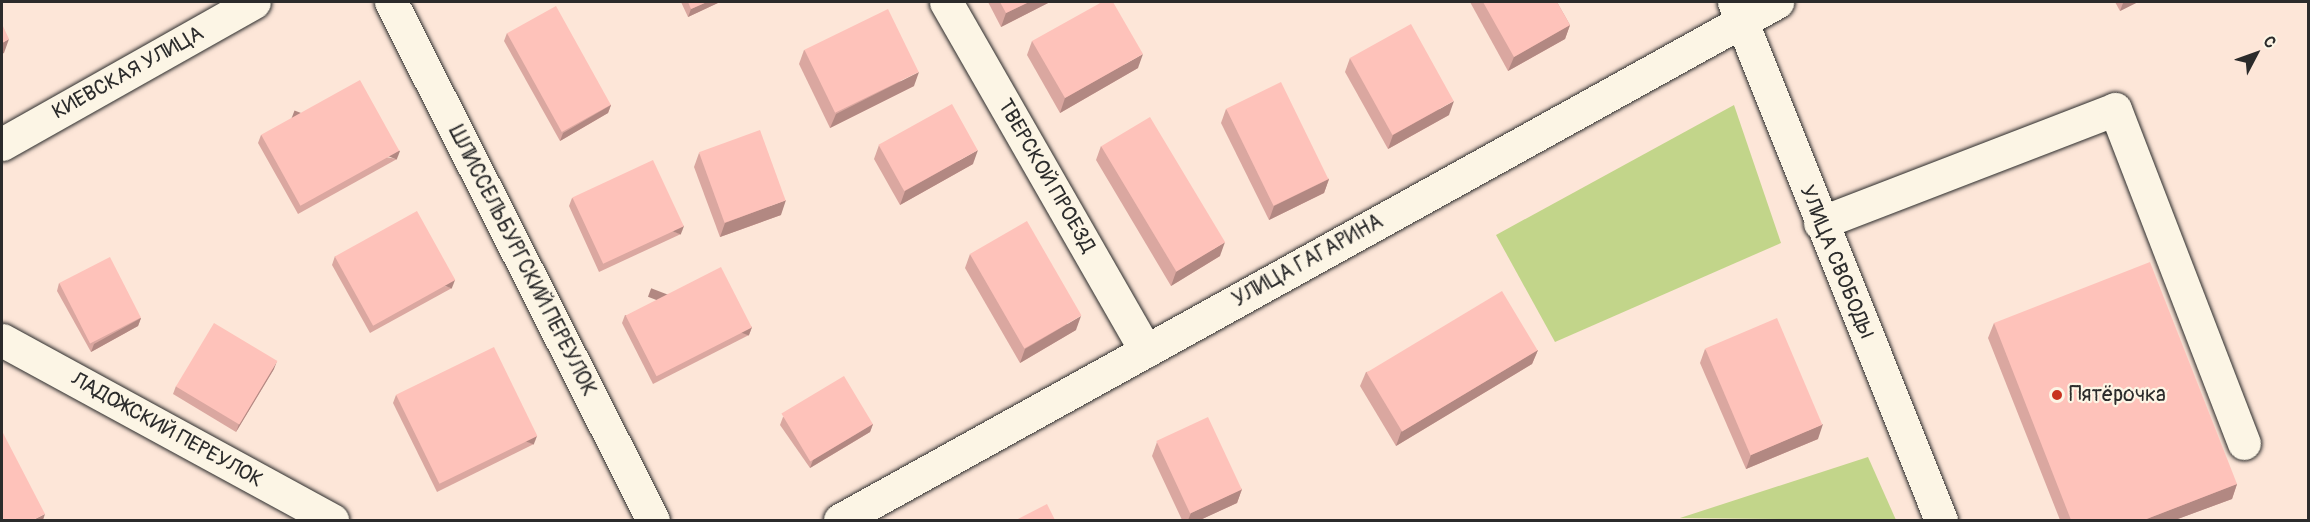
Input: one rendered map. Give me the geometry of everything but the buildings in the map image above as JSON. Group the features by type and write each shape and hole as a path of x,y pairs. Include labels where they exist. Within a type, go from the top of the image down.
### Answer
{"street":[{"name":"КИЕВСКАЯ УЛИЦА","path":"2,144 254,2"},
{"name":"ШЛИССЕЛЬБУРГСКИЙ ПЕРЕУЛОК","path":"391,2 653,520"},
{"name":"ТВЕРСКОЙ ПРОЕЗД","path":"946,2 1146,351"},
{"name":"УЛИЦА ГАГАРИНА","path":"840,520 1146,351 1738,11 1777,2"},
{"name":"УЛИЦА СВОБОДЫ","path":"1738,11 1820,223 1941,520"},
{"path":"1820,223 2115,109 2244,443"},
{"name":"ЛАДОЖСКИЙ ПЕРЕУЛОК","path":"2,340 332,520"}],"green space":[{"path":"1734,105 1781,243 1555,342 1496,235"},
{"path":"1868,457 1896,520 1680,518"}],"place":[{"name":"Пятёрочка","path":"2057,395"}]}
